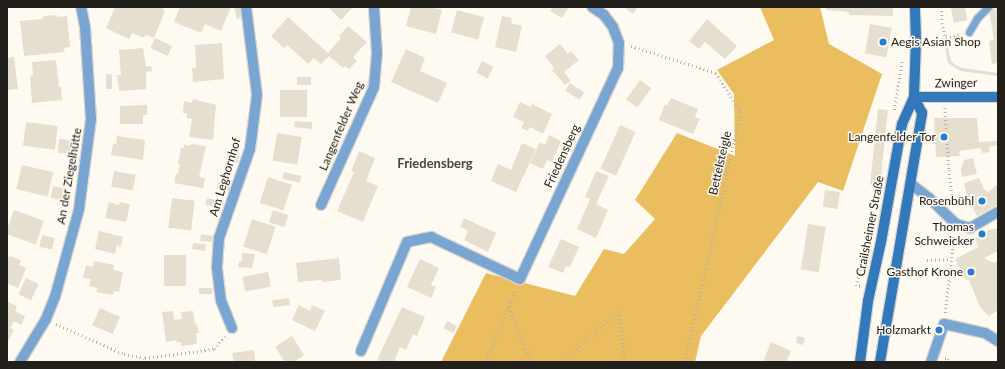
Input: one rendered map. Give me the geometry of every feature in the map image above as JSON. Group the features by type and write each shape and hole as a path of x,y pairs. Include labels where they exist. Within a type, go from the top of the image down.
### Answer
{"main road":[{"name":"Crailsheimer Straße","path":"860,362 868,301 883,234 902,124 914,97 916,39 915,7"},
{"name":"Crailsheimer Straße","path":"880,362 888,306 911,184 922,113 914,97"},
{"name":"Zwinger","path":"914,97 998,97"}],"street":[{"name":"An der Ziegelhütte","path":"20,362 46,319 55,297 79,209 92,119 85,27 81,7"},
{"name":"Am Leghornhof","path":"232,328 221,301 217,266 219,238 250,148 257,95 246,7"},
{"name":"Langenfelder Weg","path":"321,206 374,87 377,54 374,7"},
{"path":"592,7 604,16 613,27 619,42"},
{"name":"Friedensberg","path":"520,279 618,68 619,42"},
{"path":"911,184 929,198 956,224 970,228 998,212"},
{"path":"361,351 407,242 431,237 520,279"},
{"path":"931,362 944,324 985,333 998,341"}],"lane":[{"path":"969,32 976,18 988,7"}],"path":[{"path":"942,7 942,23 946,38 969,32"},
{"name":"Bettelsteigle","path":"619,42 716,73 741,112 685,362"},
{"path":"944,96 949,170 956,224 950,259 944,324"},
{"path":"927,260 950,259"},
{"path":"485,362 520,279"},
{"path":"509,307 531,362"},
{"path":"561,362 619,311 625,362"},
{"path":"46,319 124,354 145,358 214,349 232,328"},
{"path":"977,362 998,362"}],"shaded area":[{"path":"760,7 820,7 829,44 882,74 843,191 818,182 701,336 695,362 441,362 486,273 575,296 604,249 624,254 655,219 635,200 677,133 735,156 734,94 717,70 774,40"}],"building":[{"path":"115,7 164,7 162,10 165,11 154,38 146,35 144,38 132,33 129,39 106,28"},
{"path":"180,7 231,7 221,31 205,24 201,33 174,22"},
{"path":"234,7 242,7 244,17 237,19"},
{"path":"328,7 353,7 341,20"},
{"path":"411,7 429,7 442,10 436,34 406,26"},
{"path":"553,7 569,7 562,18 550,11"},
{"path":"624,7 638,7 633,14"},
{"path":"825,7 893,7 893,16 849,15 849,12 827,10"},
{"path":"965,7 967,20 954,23 951,8"},
{"path":"998,8 998,63 992,64 989,41 994,40 989,10"},
{"path":"457,10 484,17 478,39 451,32"},
{"path":"57,15 57,17 67,16 70,47 64,48 65,52 24,56 20,21 43,19 43,16"},
{"path":"502,16 512,18 511,23 522,26 516,52 495,47"},
{"path":"288,17 328,53 341,38 339,36 348,26 367,42 353,57 357,61 349,69 345,66 343,68 329,56 321,64 314,58 308,64 287,45 284,48 271,36"},
{"path":"707,19 737,46 725,59 705,42 699,49 689,41"},
{"path":"870,24 892,28 886,57 865,54"},
{"path":"155,38 172,46 168,56 150,48"},
{"path":"946,39 951,61 957,66 998,73 998,76 960,71 948,63 944,40"},
{"path":"222,43 224,79 193,82 192,68 196,68 195,45"},
{"path":"560,44 568,54 571,51 579,60 564,72 571,81 565,85 552,70 554,68 545,56"},
{"path":"143,48 146,67 151,66 152,71 146,72 146,89 119,91 117,75 121,75 119,50"},
{"path":"406,49 425,58 420,71 447,83 438,103 391,82"},
{"path":"14,57 18,89 7,90 7,58"},
{"path":"56,60 62,100 32,103 30,76 33,75 32,62"},
{"path":"482,61 494,67 488,78 476,73"},
{"path":"106,74 112,74 112,89 106,89"},
{"path":"297,77 311,77 311,85 297,85"},
{"path":"640,80 651,88 637,108 626,99"},
{"path":"570,83 584,92 579,100 565,91"},
{"path":"280,90 307,90 307,117 280,117"},
{"path":"671,98 698,109 695,117 700,119 693,134 659,120 665,104 667,106"},
{"path":"193,99 216,105 213,140 189,137 192,119 187,118 187,114 183,113 184,101 192,103"},
{"path":"520,102 531,107 532,104 552,114 543,134 530,127 528,131 521,128 524,122 513,117"},
{"path":"147,105 147,115 143,115 143,124 120,124 120,106"},
{"path":"878,109 888,110 880,186 870,185"},
{"path":"934,118 977,118 979,142 998,141 998,145 989,147 990,152 982,153 981,148 959,151 960,156 936,157"},
{"path":"295,121 312,122 312,129 294,127"},
{"path":"26,122 58,126 55,150 23,146"},
{"path":"620,125 636,132 616,176 600,169"},
{"path":"277,133 302,137 297,165 273,161"},
{"path":"549,135 561,141 552,162 547,160 543,169 530,163 540,142 545,145"},
{"path":"117,136 145,140 143,160 111,155 113,144 116,144"},
{"path":"59,139 72,140 71,154 58,153"},
{"path":"522,143 536,149 516,192 491,181 498,164 511,170"},
{"path":"191,144 206,146 199,177 205,178 203,188 174,183 180,165 178,164 181,148 184,148 184,145 190,146"},
{"path":"227,151 239,152 238,163 226,162"},
{"path":"359,151 375,158 366,181 378,186 363,222 337,211 354,172 351,171"},
{"path":"973,158 977,174 962,177 961,169 964,160"},
{"path":"22,165 53,172 48,197 16,189"},
{"path":"114,171 136,175 133,191 111,187"},
{"path":"596,171 609,176 596,204 608,210 596,238 577,229 590,199 585,197"},
{"path":"284,172 302,176 300,183 282,179"},
{"path":"268,177 292,185 283,210 260,203"},
{"path":"979,178 984,189 988,192 998,184 998,204 977,216 967,197 964,183"},
{"path":"218,182 231,185 230,191 217,189"},
{"path":"53,186 67,189 64,201 51,198"},
{"path":"825,190 840,192 837,209 823,207"},
{"path":"172,198 195,201 191,231 168,228"},
{"path":"207,198 220,201 218,208 205,205"},
{"path":"109,202 119,205 120,202 130,204 126,222 105,218"},
{"path":"14,210 44,221 36,244 7,234 7,229"},
{"path":"273,210 288,215 284,227 269,222"},
{"path":"464,218 496,233 488,252 464,240 468,231 460,227"},
{"path":"252,219 276,227 267,254 243,247"},
{"path":"808,224 826,227 819,272 801,269"},
{"path":"998,228 998,251 984,258 994,263 998,260 998,310 989,316 980,307 969,280 967,281 955,259 978,247 975,238 989,230"},
{"path":"99,231 123,237 121,247 117,245 115,254 95,249"},
{"path":"201,234 213,236 212,242 200,241"},
{"path":"42,235 55,238 52,250 39,247"},
{"path":"561,239 579,247 570,267 566,266 563,273 548,267"},
{"path":"193,243 206,244 205,251 192,249"},
{"path":"242,253 255,254 252,268 238,267 239,261 242,261"},
{"path":"164,255 186,255 186,286 164,286"},
{"path":"10,256 21,260 19,265 26,268 18,288 7,283 7,260"},
{"path":"339,258 341,280 298,282 296,263"},
{"path":"420,259 439,268 431,285 436,287 431,298 407,287"},
{"path":"94,261 114,265 113,270 123,272 119,292 114,291 113,295 96,292 97,288 89,286 91,279 83,278 86,265 93,267"},
{"path":"268,272 271,287 245,292 242,277"},
{"path":"26,278 39,284 31,300 18,294"},
{"path":"199,288 212,288 212,294 199,294"},
{"path":"289,298 290,305 273,307 272,300"},
{"path":"8,302 17,306 15,311 25,316 21,325 14,321 10,328 14,330 7,343"},
{"path":"299,305 310,311 312,305 325,311 315,331 292,320"},
{"path":"402,307 425,317 417,336 413,334 406,350 400,347 394,362 381,362 377,360"},
{"path":"100,308 120,317 112,334 92,325"},
{"path":"173,311 174,320 182,319 181,312 193,311 195,325 197,324 199,333 196,333 197,344 181,346 181,342 177,343 176,340 166,342 162,312"},
{"path":"447,321 457,326 453,333 443,328"},
{"path":"292,336 304,355 294,362 285,362 275,347"},
{"path":"797,336 805,338 803,345 796,343"},
{"path":"771,342 791,351 786,362 763,362"},
{"path":"254,350 255,362 234,362 232,353"}],"place":[{"name":"Aegis Asian Shop","path":"883,42"},
{"name":"Langenfelder Tor","path":"944,137"},
{"name":"Rosenbühl","path":"982,201"},
{"name":"Thomas Schweicker","path":"982,234"},
{"name":"Gasthof Krone","path":"971,272"},
{"name":"Holzmarkt","path":"939,330"}],"district":[{"name":"Friedensberg","path":"435,163"}]}
